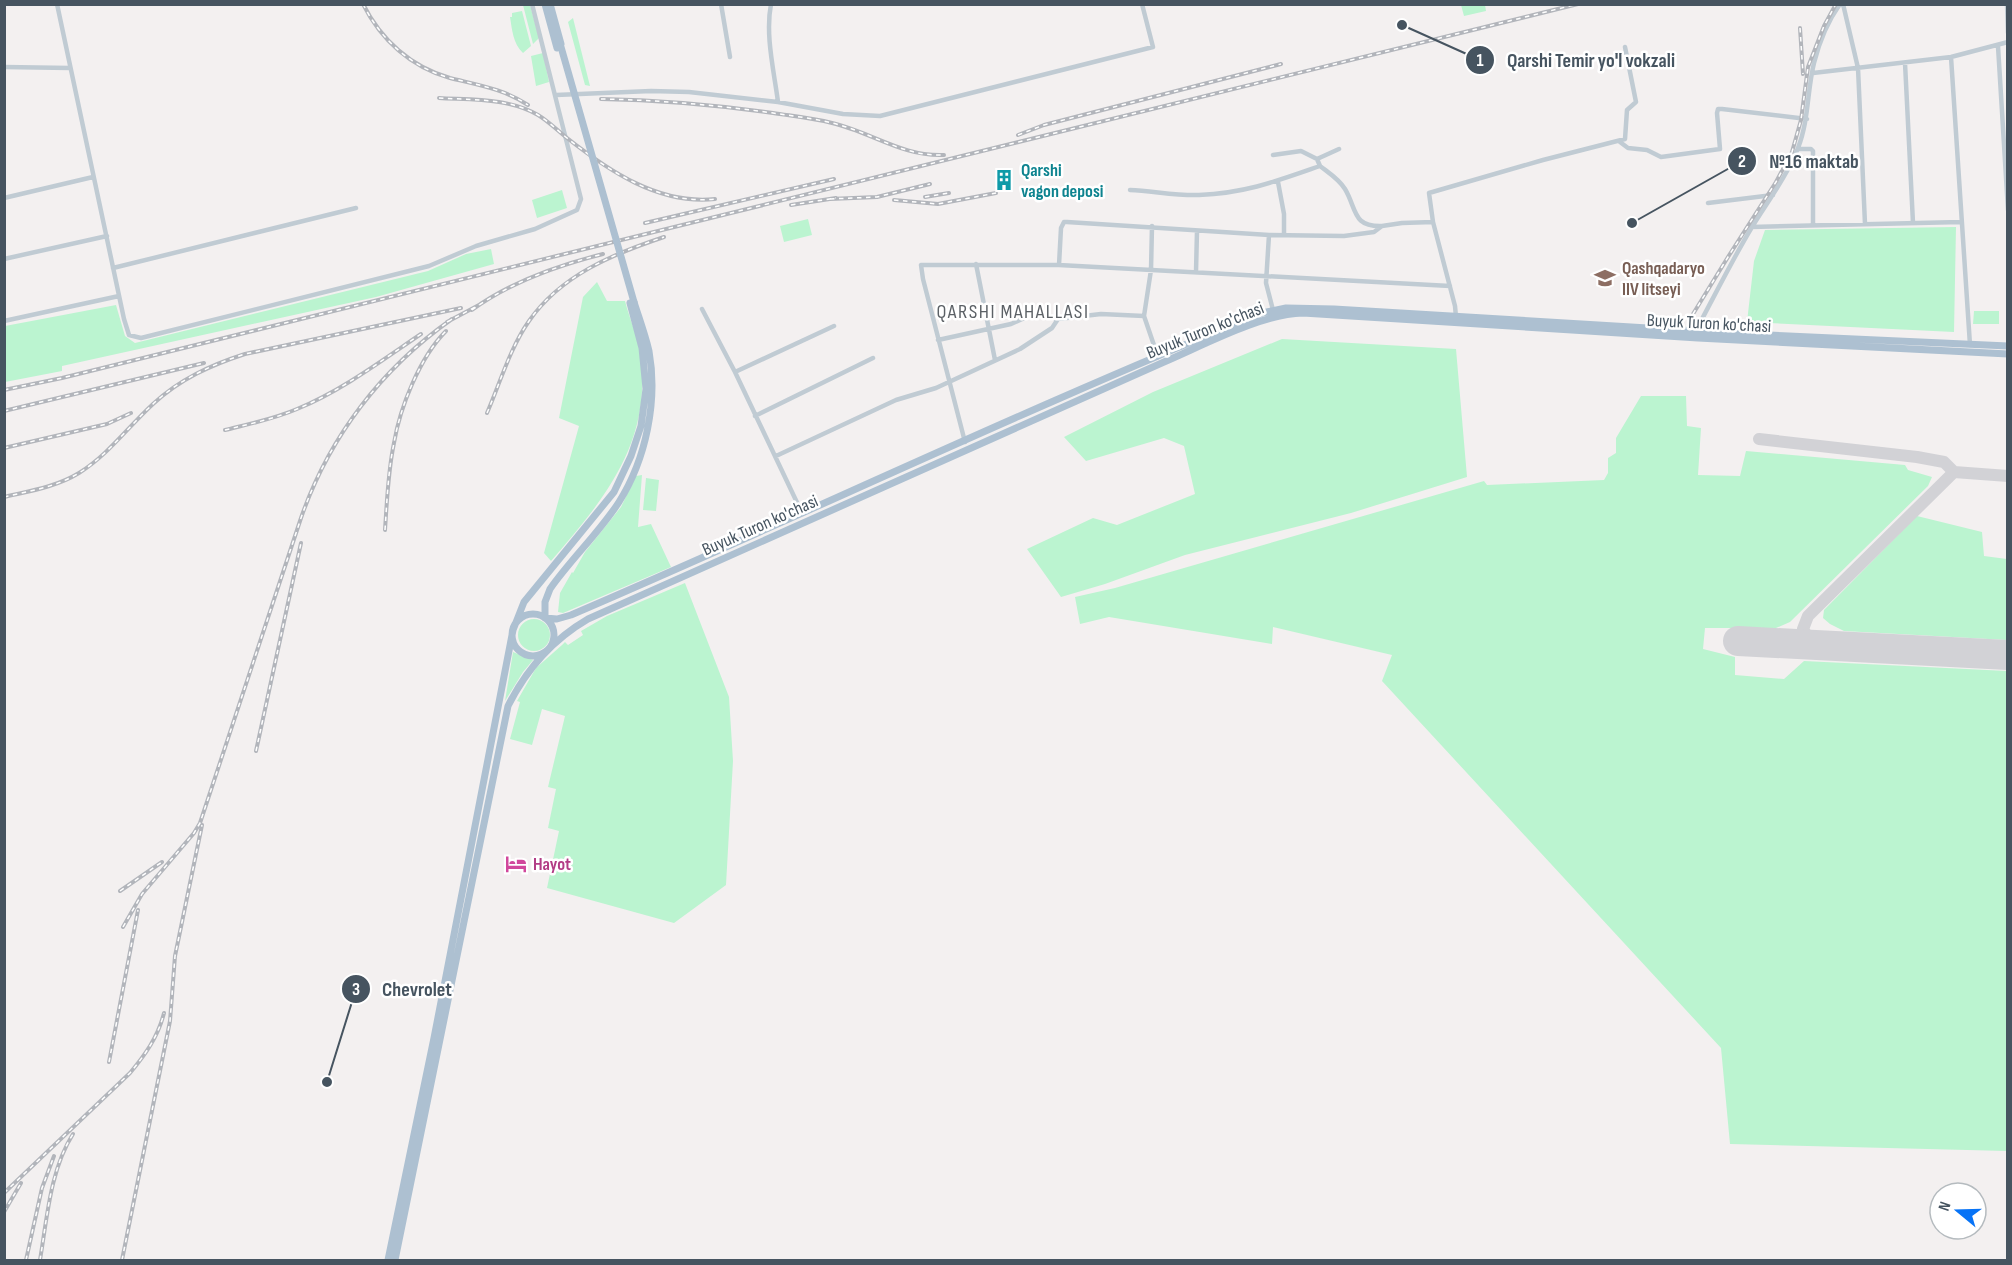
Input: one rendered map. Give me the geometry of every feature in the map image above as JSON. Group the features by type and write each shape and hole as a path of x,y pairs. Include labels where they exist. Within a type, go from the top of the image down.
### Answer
{"main road":[{"path":"545,4 648,350 651,368 651,398 643,444 635,470 620,501 550,589 544,603 545,618"},
{"path":"550,4 559,47"},
{"path":"388,1260 513,630 524,602 608,500 631,456 641,426 646,389 642,348 632,302"},
{"name":"Buyuk Turon ko'chasi","path":"545,618 557,619 570,615 965,442 1041,406 1273,310 1300,307 2007,354"},
{"name":"Buyuk Turon ko'chasi","path":"395,1260 508,706 529,670 572,629 606,610 1164,362 1270,318 1303,313 1699,334 2007,346"},
{"path":"532,614 545,618 554,633 548,650 536,656 522,653 514,643 513,630 516,624 532,614"}],"street":[{"path":"57,4 119,296 129,335 141,338 429,266 476,246 535,230 577,210 581,199 532,4"},
{"path":"721,4 730,57"},
{"path":"771,4 772,51 778,102"},
{"path":"556,95 651,91 688,92 778,102 833,113 880,116 1153,47 1142,4"},
{"path":"1841,4 1858,68 1865,224"},
{"path":"1699,334 1702,320 1751,228 1773,195 1798,149 1807,119 1813,64 1824,34 1841,4"},
{"path":"2007,4 2007,33"},
{"path":"1813,73 1951,57 2007,42"},
{"path":"1998,46 2007,210"},
{"path":"1456,317 1433,222 1430,193 1625,139 1627,110 1636,102 1625,47"},
{"path":"1951,57 1970,345"},
{"path":"1905,63 1913,223"},
{"path":"4,67 70,68"},
{"path":"1620,142 1628,147 1647,150 1661,157 1720,149 1718,109 1807,119"},
{"path":"1317,159 1339,149"},
{"path":"1798,149 1813,151 1813,225"},
{"path":"1273,155 1301,151 1317,159 1320,166 1338,180 1345,189 1360,221 1370,227 1433,222"},
{"path":"1131,190 1198,195 1252,189 1320,166"},
{"path":"4,198 93,177"},
{"path":"1278,182 1284,214 1284,234"},
{"path":"1708,203 1773,195"},
{"path":"113,268 356,208"},
{"path":"1059,265 1061,228 1064,222 1269,235 1344,236 1374,232 1382,226"},
{"path":"1751,228 1961,222"},
{"path":"1152,226 1152,270 1144,316 1158,357"},
{"path":"1196,272 1197,231"},
{"path":"1269,235 1266,283 1273,310"},
{"path":"4,259 107,236"},
{"path":"976,264 995,360"},
{"path":"965,442 921,265 1059,265 1450,286"},
{"path":"4,321 119,296"},
{"path":"702,309 735,372 802,513"},
{"path":"938,340 1011,324 1038,314 1058,319 1101,314 1144,316"},
{"path":"776,456 896,400 936,388 1020,349 1052,328 1058,319"},
{"path":"735,372 834,326"},
{"path":"2007,338 2007,346"},
{"path":"755,416 873,358"}],"green space":[{"path":"523,5 530,5 539,38 533,44"},
{"path":"1461,5 1485,5 1486,11 1464,16"},
{"path":"522,11 531,46 523,53 515,41 510,17 512,13"},
{"path":"573,18 590,86 585,85 568,22"},
{"path":"543,53 549,82 536,86 531,56"},
{"path":"562,190 567,208 537,218 532,200"},
{"path":"808,219 812,235 784,242 780,226"},
{"path":"1956,227 1954,332 1747,322 1754,261 1765,230"},
{"path":"491,249 494,264 376,297 62,366 62,371 5,382 5,326 116,305 125,336 135,343 428,271 466,254"},
{"path":"597,282 607,301 625,301 636,337 641,359 642,390 638,418 631,444 605,493 551,561 544,553 579,426 559,418 583,297"},
{"path":"1974,311 1999,311 1999,324 1973,324"},
{"path":"1282,339 1456,349 1467,477 1351,513 1185,555 1105,584 1061,597 1027,549 1093,518 1117,525 1195,494 1184,446 1164,438 1086,461 1064,437 1153,392"},
{"path":"1641,396 1686,396 1687,426 1701,428 1698,475 1740,476 1746,451 1905,465 1908,470 1932,477 1928,486 1790,622 1776,628 1705,628 1703,649 1735,657 1735,675 1784,679 1804,661 2007,671 2007,1151 1730,1144 1721,1048 1382,681 1392,655 1273,627 1272,644 1109,617 1080,624 1075,597 1115,588 1484,481 1487,485 1604,480 1608,473 1608,458 1616,453 1616,438"},
{"path":"642,475 638,527 651,524 671,567 563,613 558,612 560,593 572,572 621,507 636,476"},
{"path":"646,478 659,480 656,511 643,510"},
{"path":"1917,516 1982,532 1984,556 2007,559 2007,640 1844,631 1823,618 1824,610"},
{"path":"685,583 729,697 733,761 726,885 674,923 547,888 559,831 548,828 556,789 548,787 565,716 542,709 532,745 510,739 520,702 517,701 536,668 565,642 568,645 583,635 581,631 607,616"},
{"path":"534,619 545,624 550,635 545,646 534,651 523,646 518,635 523,624"},
{"path":"513,652 533,660 505,701"}],"taxiway":[{"path":"1759,439 1917,457 1944,462 1954,472 2008,476"},
{"path":"1820,646 1809,639 1803,629 1808,616 1954,472"}],"runway":[{"path":"1738,641 2008,655"}],"railway":[{"path":"363,4 388,40 422,67 450,78 500,91 528,105"},
{"path":"4,390 62,378 1578,4"},
{"path":"1693,314 1776,182 1792,152 1801,120 1808,67 1824,26 1836,4"},
{"path":"1800,28 1803,74"},
{"path":"1018,135 1044,125 1281,64"},
{"path":"439,98 490,101 527,109 600,162 636,183 674,197 715,199"},
{"path":"601,99 709,105 810,118 846,127 915,152 944,155"},
{"path":"645,223 834,179"},
{"path":"830,199 877,197 930,184"},
{"path":"925,197 949,193"},
{"path":"894,200 938,204 996,193"},
{"path":"791,205 836,198"},
{"path":"487,413 522,331 556,291 589,268 664,237"},
{"path":"472,310 518,283 603,254"},
{"path":"447,322 479,305"},
{"path":"4,497 52,485 79,473 109,449 163,395 185,380 220,363 245,354 461,308"},
{"path":"123,927 142,894 200,823 301,518 327,460 343,432 381,382 403,359 452,319"},
{"path":"385,530 390,464 401,414 420,368 446,331"},
{"path":"225,430 279,416 313,402 360,375 421,334"},
{"path":"4,411 204,363"},
{"path":"4,448 107,424 131,413"},
{"path":"256,751 301,543"},
{"path":"122,1260 170,1021 175,956 202,825"},
{"path":"120,891 162,862"},
{"path":"109,1062 138,910"},
{"path":"4,1193 130,1073 150,1045 164,1013"},
{"path":"40,1260 54,1179 65,1148 73,1134"},
{"path":"26,1260 42,1188 54,1156"},
{"path":"4,1212 21,1183"}],"place":[{"name":"Qarshi Temir yo'l vokzali","path":"1402,25"},
{"name":"Qarshi vagon deposi","path":"1004,180"},
{"name":"№16 maktab","path":"1632,223"},
{"name":"Qashqadaryo IIV litseyi","path":"1605,278"},
{"name":"Hayot","path":"516,864"},
{"name":"Chevrolet","path":"327,1082"}],"district":[{"name":"QARSHI MAHALLASI","path":"1013,311"}]}
